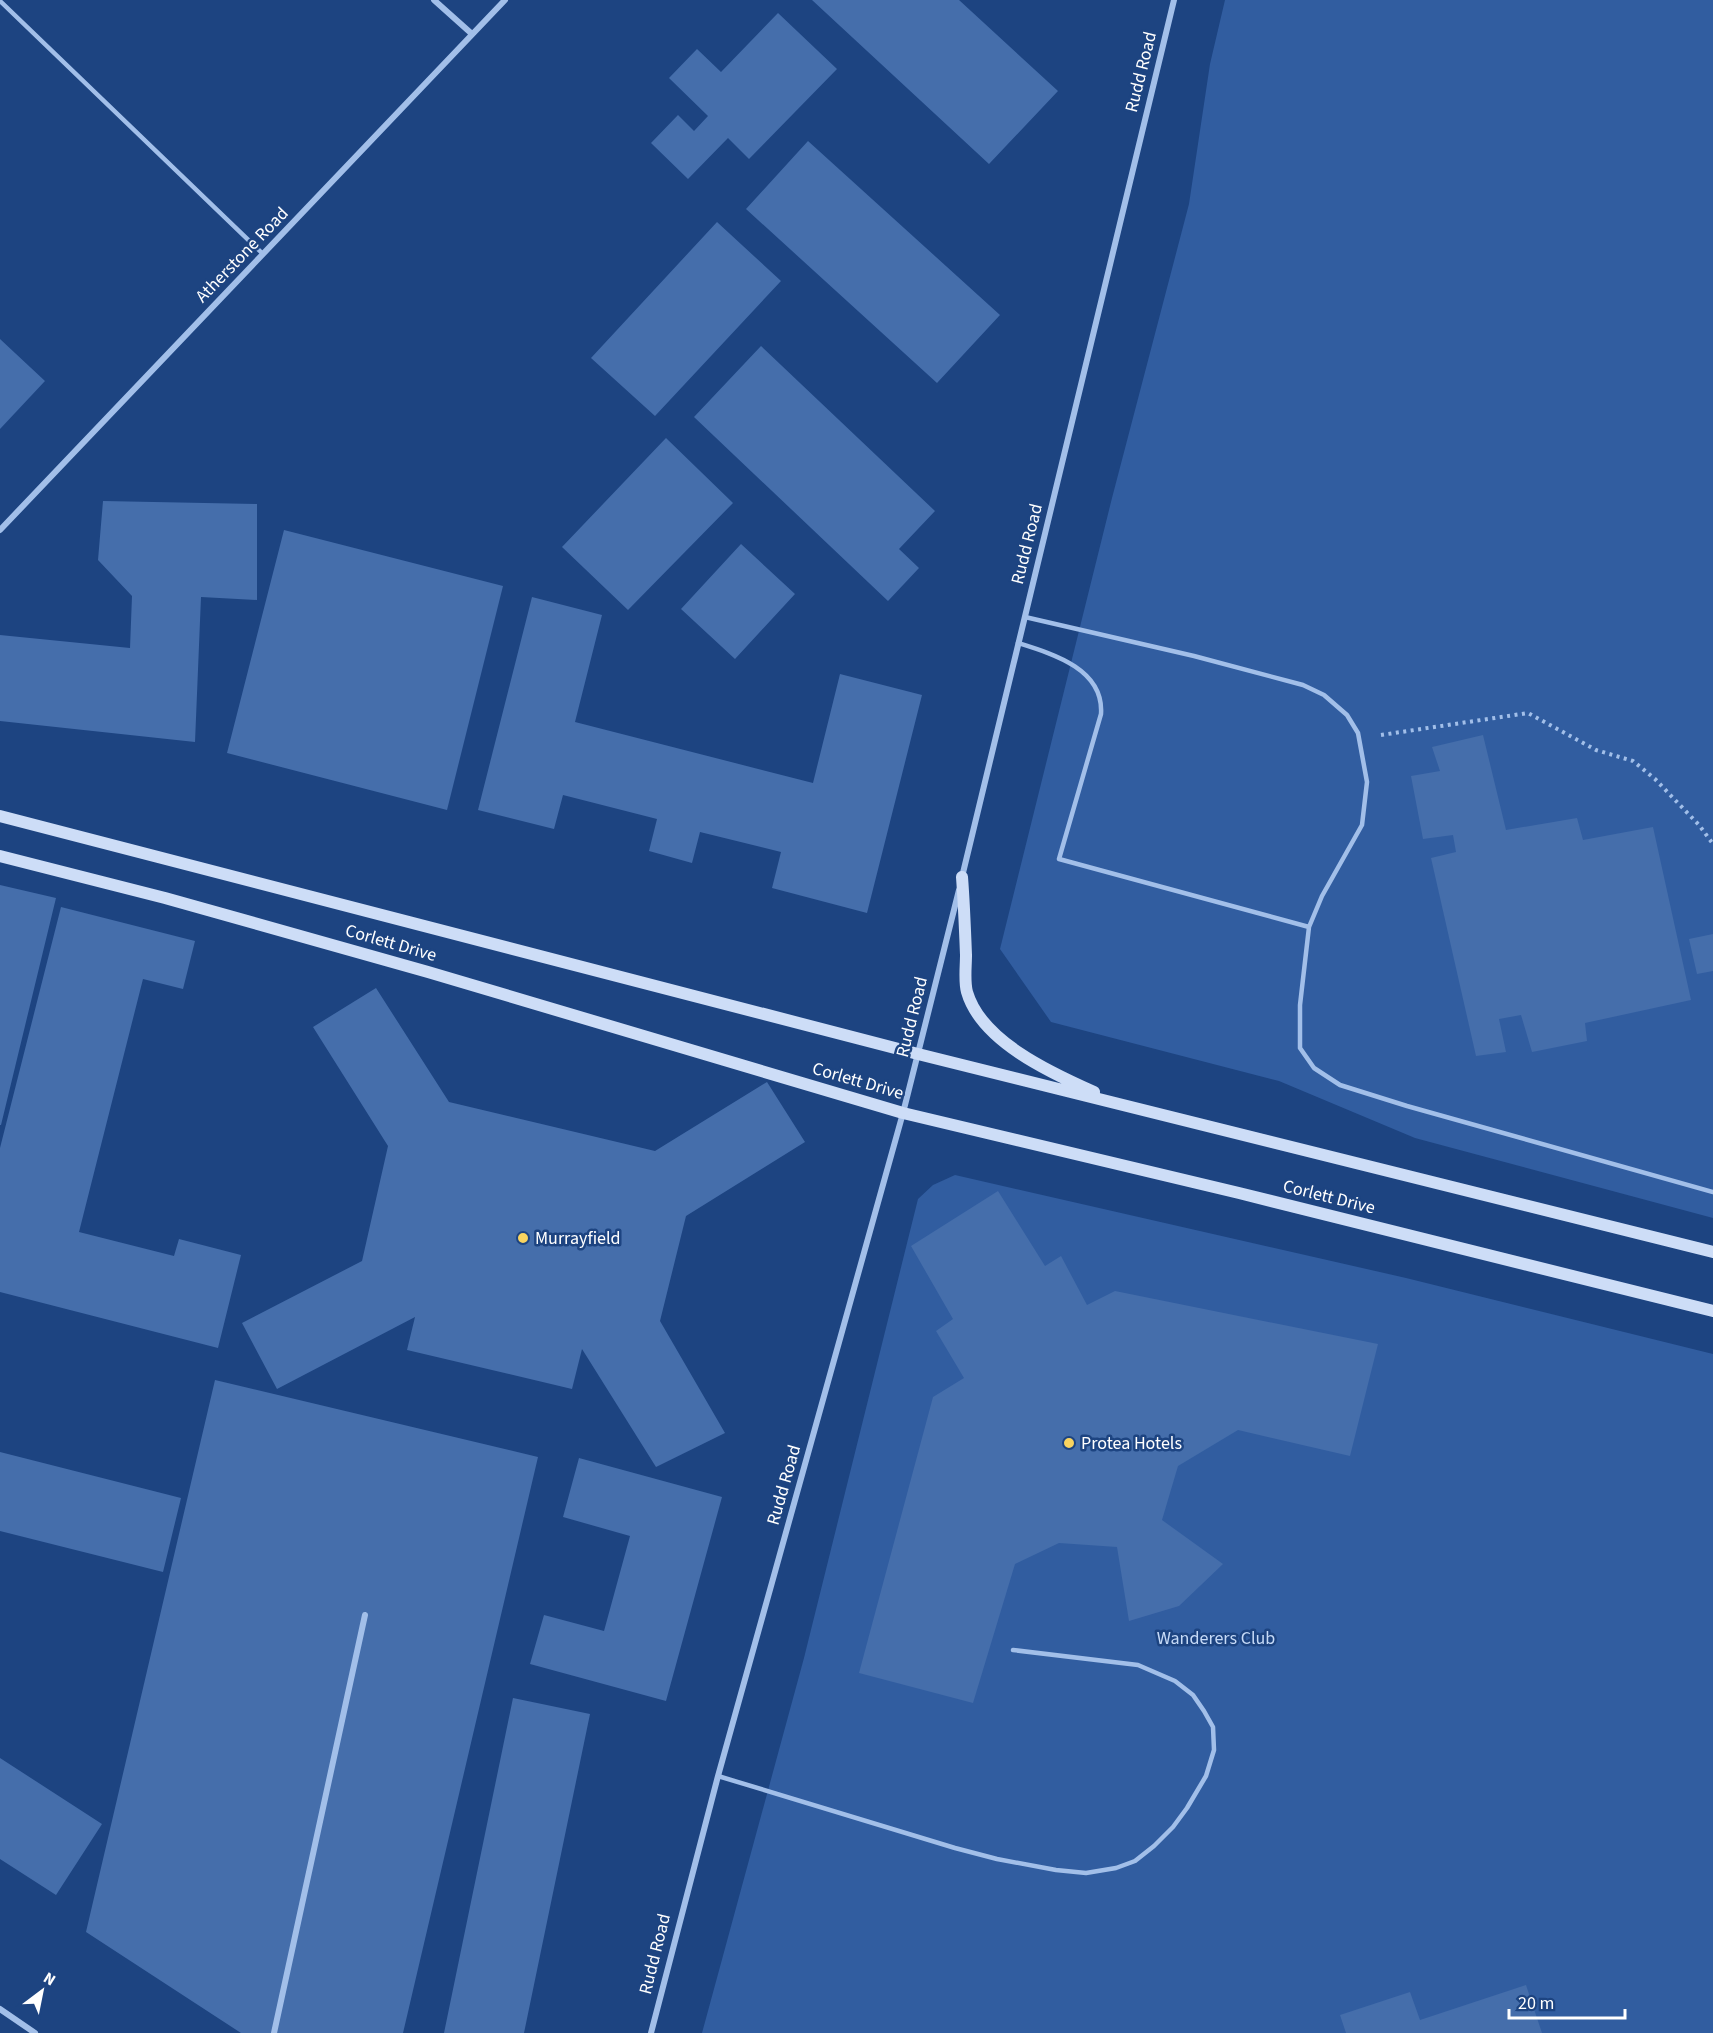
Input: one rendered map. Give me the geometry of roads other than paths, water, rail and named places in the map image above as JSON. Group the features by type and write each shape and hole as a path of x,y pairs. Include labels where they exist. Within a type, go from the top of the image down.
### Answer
{"main road":[{"name":"Corlett Drive","path":"0,816 918,1054 1713,1252"},
{"name":"Corlett Drive","path":"0,856 165,898 428,972 903,1113 1239,1193 1713,1311"},
{"path":"962,877 967,991 976,1011 991,1030 1015,1049 1059,1076 1122,1105"}],"street":[{"path":"434,0 472,34"},
{"name":"Atherstone Road","path":"0,530 505,0"},
{"name":"Rudd Road","path":"651,2033 718,1776 903,1113 1173,0"},
{"path":"274,2033 365,1615"},
{"path":"0,2009 35,2033"}],"lane":[{"path":"0,2 263,254"},
{"path":"1025,617 1194,656 1303,685 1324,695 1347,715 1358,733 1367,782 1362,825 1322,896 1309,927 1300,1005 1300,1048 1314,1068 1340,1085 1407,1106 1713,1192"},
{"path":"1018,643 1059,657 1076,666 1096,687 1102,702 1101,714 1059,859 1309,927"},
{"path":"718,1776 997,1859 1086,1873 1116,1868 1135,1861 1173,1827 1206,1776 1214,1750 1214,1727 1192,1695 1175,1681 1138,1665 1013,1650"}],"place":[{"name":"Murrayfield","path":"523,1238"},
{"name":"Protea Hotels","path":"1069,1443"}],"park label":[{"name":"Wanderers Club","path":"1216,1638"}]}
